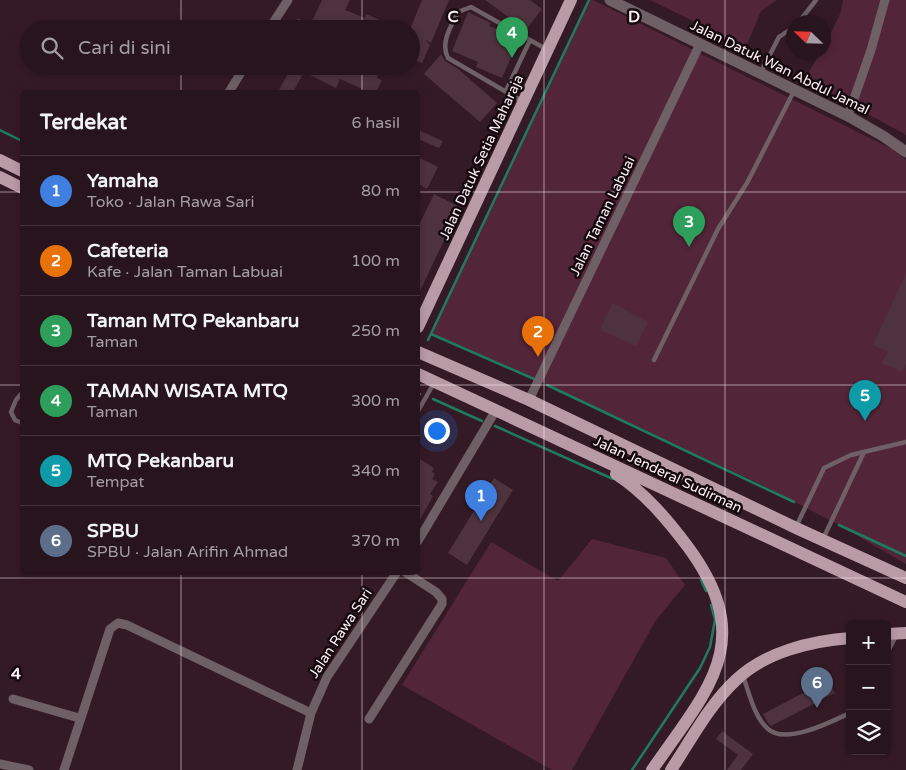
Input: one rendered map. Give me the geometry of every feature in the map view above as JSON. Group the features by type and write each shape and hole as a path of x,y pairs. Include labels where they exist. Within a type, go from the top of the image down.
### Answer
{"main road":[{"name":"Jalan Datuk Setia Maharaja","path":"420,323 571,0"},
{"path":"0,160 20,170"},
{"path":"0,177 20,187"},
{"name":"Jalan Jenderal Sudirman","path":"420,353 529,400 796,528 906,578"},
{"name":"Jalan Jenderal Sudirman","path":"420,375 906,602"},
{"path":"578,448 628,482 658,510 709,579 721,610 723,639 714,675 707,690 652,770"},
{"path":"787,546 796,528"},
{"path":"813,558 822,540"},
{"path":"671,770 717,700 743,674 788,650 825,641 846,638"}],"street":[{"path":"275,20 288,0"},
{"name":"Jalan Datuk Wan Abdul Jamal","path":"610,0 848,116 906,152"},
{"path":"848,116 871,50 885,0"},
{"name":"Jalan Taman Labuai","path":"529,400 700,44"},
{"path":"230,90 239,75"},
{"path":"420,538 496,410"},
{"name":"Jalan Rawa Sari","path":"297,770 311,713 319,692 335,662 395,575"},
{"path":"369,720 442,604 442,600 436,592 409,575"},
{"path":"64,770 79,718 110,629 118,623 127,625 311,713"},
{"path":"13,699 79,718"},
{"path":"0,764 29,770"}],"lane":[{"path":"805,15 816,0"},
{"path":"523,102 448,58 445,45 452,24 458,12 471,7 548,50"},
{"path":"760,73 779,37 786,33"},
{"path":"506,91 530,40"},
{"path":"654,360 718,229 747,183 795,90"},
{"path":"420,407 434,382"},
{"path":"20,394 11,412 15,420 20,422"},
{"path":"796,528 824,468 864,452 906,442"},
{"path":"822,540 864,452"},
{"path":"891,645 897,633"},
{"path":"743,674 761,719 767,729 774,732 791,735 827,724 846,715"}],"shaded area":[{"path":"589,0 593,0 892,149 906,160 906,564 839,525 764,486 550,386 431,334"},
{"path":"650,0 777,0 761,11 746,47"},
{"path":"843,0 906,0 906,135 805,79 816,60 831,60 831,33 841,12"},
{"path":"592,539 666,558 685,585 656,620 572,770 552,770 402,685 491,542 558,581"}],"building":[{"path":"322,0 350,0 345,10 365,18 366,14 380,20 312,20"},
{"path":"422,0 449,0 431,43 425,40 430,45 422,63 420,62 420,20 414,20"},
{"path":"485,0 530,0 542,9 526,30"},
{"path":"468,12 491,23 489,26 519,39 502,78 476,67 478,62 452,51"},
{"path":"441,54 445,61 457,68 497,103 480,122 424,74"},
{"path":"287,75 302,75 294,90 279,90"},
{"path":"310,75 378,75 377,78 382,80 377,90 365,90 340,79 336,88"},
{"path":"420,131 443,141 439,148 420,140"},
{"path":"420,158 438,167 427,189 420,185"},
{"path":"434,194 460,207 420,291 420,223"},
{"path":"906,273 906,364 902,372 882,363 888,352 873,345"},
{"path":"612,303 648,322 636,346 600,330"},
{"path":"420,459 434,468 432,472 435,474 432,479 438,482 430,494 433,496 420,519"},
{"path":"494,478 513,490 467,565 448,553"},
{"path":"828,680 835,693 771,726 768,723 763,714"},
{"path":"722,731 753,754 741,770 727,770 738,755 716,739"}],"waterway":[{"path":"428,340 589,0"},
{"path":"0,130 20,140"},
{"path":"431,334 534,379"},
{"path":"547,385 794,502"},
{"path":"433,399 482,421"},
{"path":"495,426 613,479"},
{"path":"839,525 906,556"},
{"path":"701,580 706,591"},
{"path":"632,770 700,668 710,647 715,620 711,605"}],"place":[{"name":"TAMAN WISATA MTQ","path":"512,58"},
{"name":"Taman MTQ Pekanbaru","path":"689,247"},
{"name":"Cafeteria","path":"538,357"},
{"name":"MTQ Pekanbaru","path":"865,421"},
{"name":"Yamaha","path":"481,521"},
{"name":"SPBU","path":"817,708"}]}
